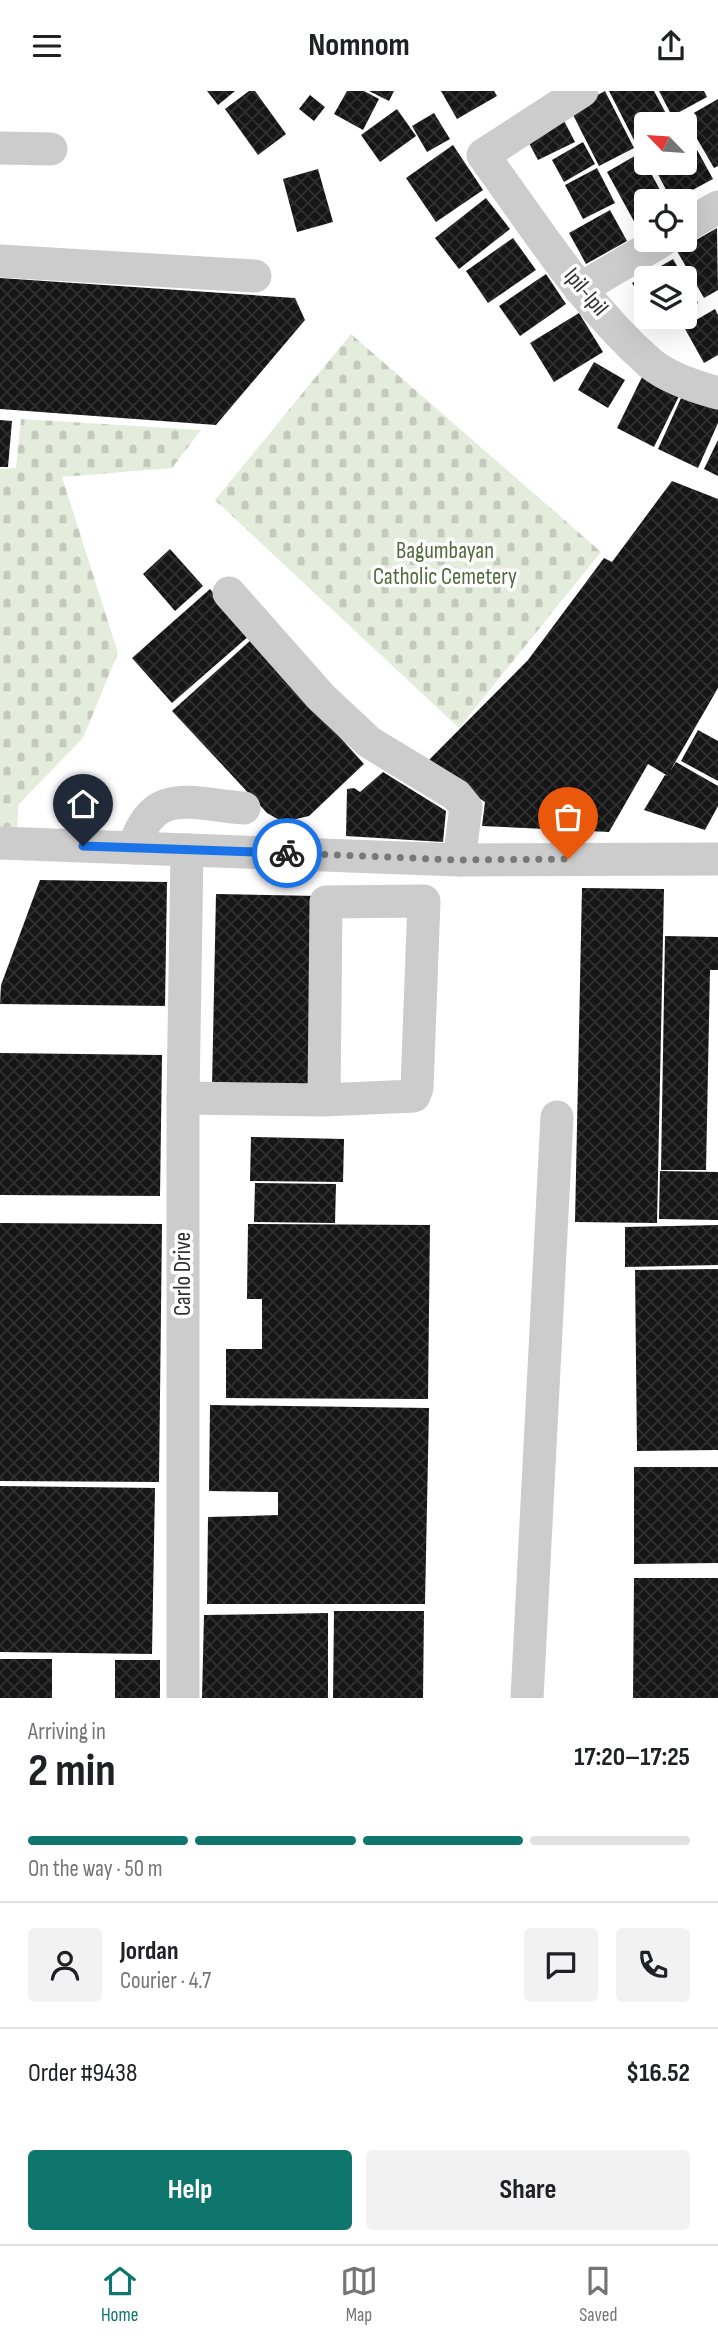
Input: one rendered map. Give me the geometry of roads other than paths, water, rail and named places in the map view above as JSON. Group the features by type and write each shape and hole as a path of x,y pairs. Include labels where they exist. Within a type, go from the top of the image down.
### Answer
{"street":[{"name":"Ipil-Ipil","path":"582,91 483,155 580,289 652,364 695,387 718,393"},
{"path":"0,148 51,149"},
{"path":"697,219 718,207"},
{"path":"580,289 643,252"},
{"path":"0,261 255,275"},
{"path":"229,593 321,697 369,742 456,795 466,807 459,860"},
{"path":"134,848 146,819 172,802 244,808"},
{"path":"0,843 459,860 713,855"},
{"name":"Carlo Drive","path":"183,1698 183,1098 187,850"},
{"path":"183,1098 324,1100 414,1095 418,1088 424,901 326,902 324,1100"},
{"path":"527,1698 557,1117"}],"park label":[{"name":"Bagumbayan Catholic Cemetery","path":"445,564"}]}
